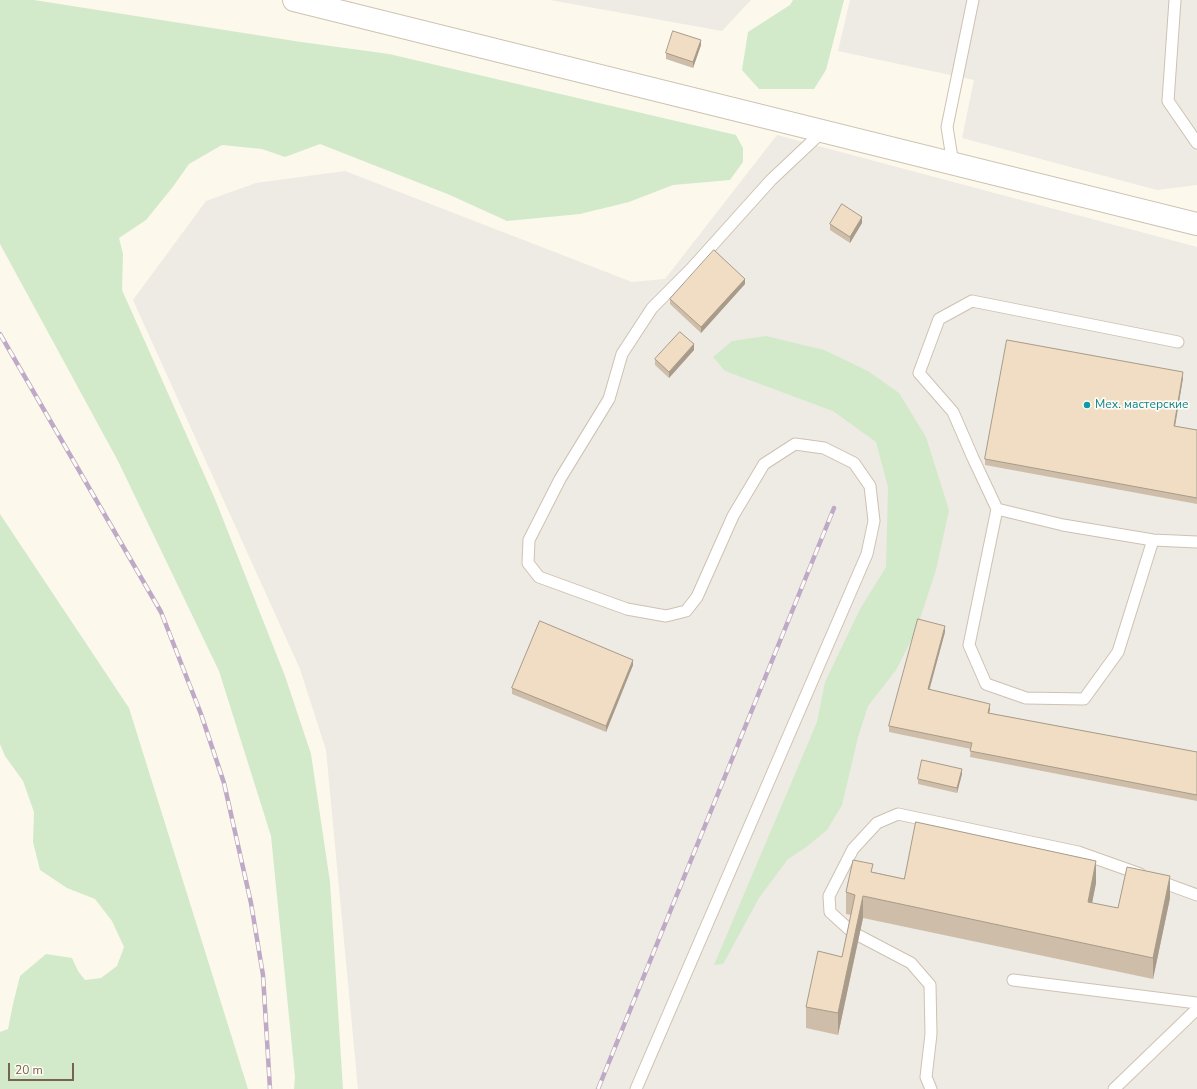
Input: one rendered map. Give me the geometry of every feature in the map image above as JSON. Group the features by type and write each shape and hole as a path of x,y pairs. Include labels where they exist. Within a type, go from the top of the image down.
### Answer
{"street":[{"path":"294,0 1197,224"}],"lane":[{"path":"953,164 947,127 973,0"},
{"path":"1175,0 1168,101 1197,142"},
{"path":"636,1089 867,554 874,521 870,486 854,463 824,448 795,444 764,464 733,516 697,596 686,611 666,616 627,609 540,577 528,563 529,540 560,479 609,399 622,354 652,308 691,269 771,180 822,132"},
{"path":"1153,540 1118,652 1084,699 1026,698 986,684 969,645 997,509 953,412 919,373 939,320 972,301 1178,342"},
{"path":"997,509 1063,526 1153,540 1197,542"},
{"path":"931,1089 926,1076 931,1034 930,985 911,964 852,932 830,912 829,896 853,849 877,822 898,814 1078,852 1197,895"},
{"path":"1013,980 1197,1003"},
{"path":"1114,1089 1197,1009"}],"shaded area":[{"path":"550,0 751,0 722,31"},
{"path":"850,0 1197,0 1197,185 1157,190 962,138 974,80 838,51"},
{"path":"777,135 1197,247 1197,1089 358,1089 326,750 300,669 133,300 206,201 256,183 345,171 632,282 665,279"}],"green space":[{"path":"0,0 34,0 301,42 389,54 736,135 743,148 743,162 730,180 673,185 629,202 580,214 507,221 450,195 320,144 285,157 262,149 222,145 189,164 146,220 119,238 123,254 122,290 215,499 285,676 311,754 330,882 343,1089 294,1089 295,1077 271,836 219,671 118,461 0,244"},
{"path":"793,0 844,0 826,70 814,89 759,89 742,70 748,32 790,5"},
{"path":"766,336 824,350 868,371 899,393 926,437 949,510 936,570 916,631 896,670 868,706 858,737 842,805 827,830 805,848 788,859 759,898 723,964 714,965 817,722 825,682 860,609 886,567 888,487 876,442 833,411 725,371 713,357 732,341"},
{"path":"0,514 129,708 248,1089 0,1089 0,1032 8,1029 20,976 46,954 72,958 78,971 85,980 101,978 117,966 124,947 112,921 95,899 67,888 40,870 33,842 34,812 23,781 5,756 0,744"}],"building":[{"path":"673,31 701,40 693,62 666,53"},
{"path":"842,204 862,217 850,237 830,224"},
{"path":"714,250 745,279 701,327 670,299"},
{"path":"680,332 694,344 669,372 655,359"},
{"name":"Мех. мастерские","path":"1007,340 1183,372 1174,426 1197,430 1197,498 985,459"},
{"path":"918,619 945,626 928,689 990,704 988,713 1197,752 1197,795 970,751 972,743 889,726"},
{"path":"540,621 633,660 606,726 512,688"},
{"path":"922,760 962,769 957,788 918,779"},
{"path":"916,822 1096,861 1088,902 1118,908 1127,867 1170,876 1153,958 863,896 838,1013 806,1007 818,951 842,957 855,895 846,892 853,860 873,864 871,872 904,879"}],"railway":[{"path":"0,334 161,612 201,714 224,783 251,903 263,975 270,1089"},
{"path":"598,1089 834,508"}],"place":[{"name":"Мех. мастерские","path":"1087,405"}]}
